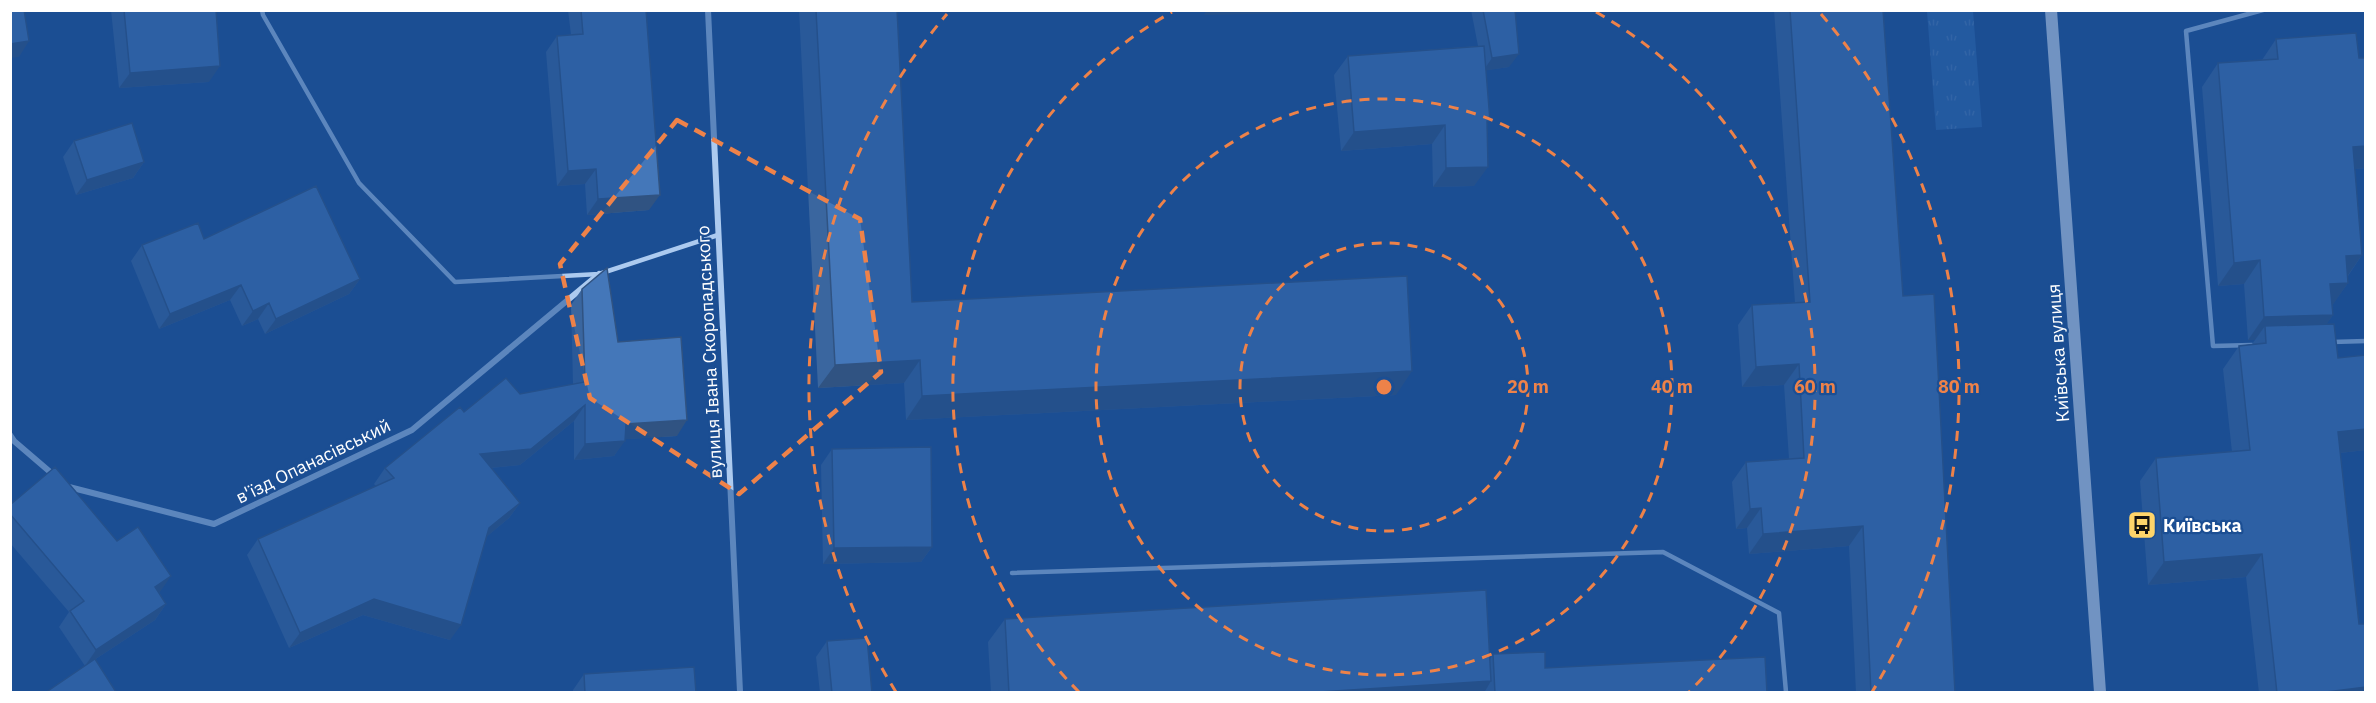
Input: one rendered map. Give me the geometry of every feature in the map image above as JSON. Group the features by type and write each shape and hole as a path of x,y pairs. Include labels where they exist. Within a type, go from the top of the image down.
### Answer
{"main road":[{"name":"Київська вулиця","path":"2051,10 2100,693"}],"street":[{"name":"вулиця Івана Скоропадського","path":"708,10 740,693"},
{"name":"в'їзд Опанасівський","path":"10,435 14,441 72,490 214,524 412,430 598,274"}],"lane":[{"path":"262,10 359,183 455,282 598,274 718,235"},
{"path":"2260,344 2213,346 2186,31 2263,10"},
{"path":"2330,342 2366,341"},
{"path":"1012,573 1663,552 1779,613 1786,693"}],"highlighted area":[{"path":"677,120 860,219 881,372 739,494 590,398 560,264"}],"green space":[{"path":"1927,11 1973,11 1982,127 1936,130"}],"building":[{"path":"10,10 24,10 29,41 10,44"},
{"path":"124,10 216,10 220,66 130,73"},
{"path":"581,10 646,10 660,195 598,199 596,169 568,171 557,36 583,34"},
{"path":"816,10 897,10 912,302 1407,276 1412,371 922,396 920,360 835,365"},
{"path":"1483,10 1515,10 1519,54 1492,58"},
{"path":"1790,10 1883,10 1903,296 1934,294 1955,693 1871,693 1863,526 1763,534 1761,508 1750,509 1746,462 1804,458 1799,364 1756,367 1752,305 1810,302"},
{"path":"2356,33 2359,58 2366,58 2366,146 2353,147 2362,255 2346,256 2348,283 2330,284 2333,315 2264,317 2260,260 2234,263 2218,63 2278,59 2276,39"},
{"path":"1484,46 1490,121 1487,121 1488,167 1446,168 1445,125 1354,132 1348,56"},
{"path":"132,123 144,162 87,180 74,141"},
{"path":"316,186 360,279 276,319 269,303 253,311 241,285 170,314 142,245 198,223 204,239"},
{"path":"607,268 618,342 681,337 687,420 626,424 625,441 585,444 585,405 531,449 480,454 520,503 489,528 461,625 374,599 300,633 258,539 394,478 385,468 460,407 464,412 506,378 520,394 585,382 582,289"},
{"path":"2334,324 2338,358 2366,355 2366,429 2338,432 2359,624 2366,624 2366,687 2318,693 2277,693 2262,554 2164,562 2156,458 2250,450 2239,346 2266,343 2265,326"},
{"path":"931,447 932,547 834,548 832,449"},
{"path":"55,467 117,541 138,527 171,576 155,587 166,604 96,650 70,611 84,601 10,514 10,505"},
{"path":"1486,590 1491,681 1303,693 1009,693 1005,619"},
{"path":"867,638 872,693 832,693 827,641"},
{"path":"1545,652 1545,668 1765,657 1767,693 1495,693 1493,654"},
{"path":"95,659 116,692 45,693"},
{"path":"694,667 696,693 585,693 584,674"}],"place":[{"name":"Київська","path":"2142,525"}]}
